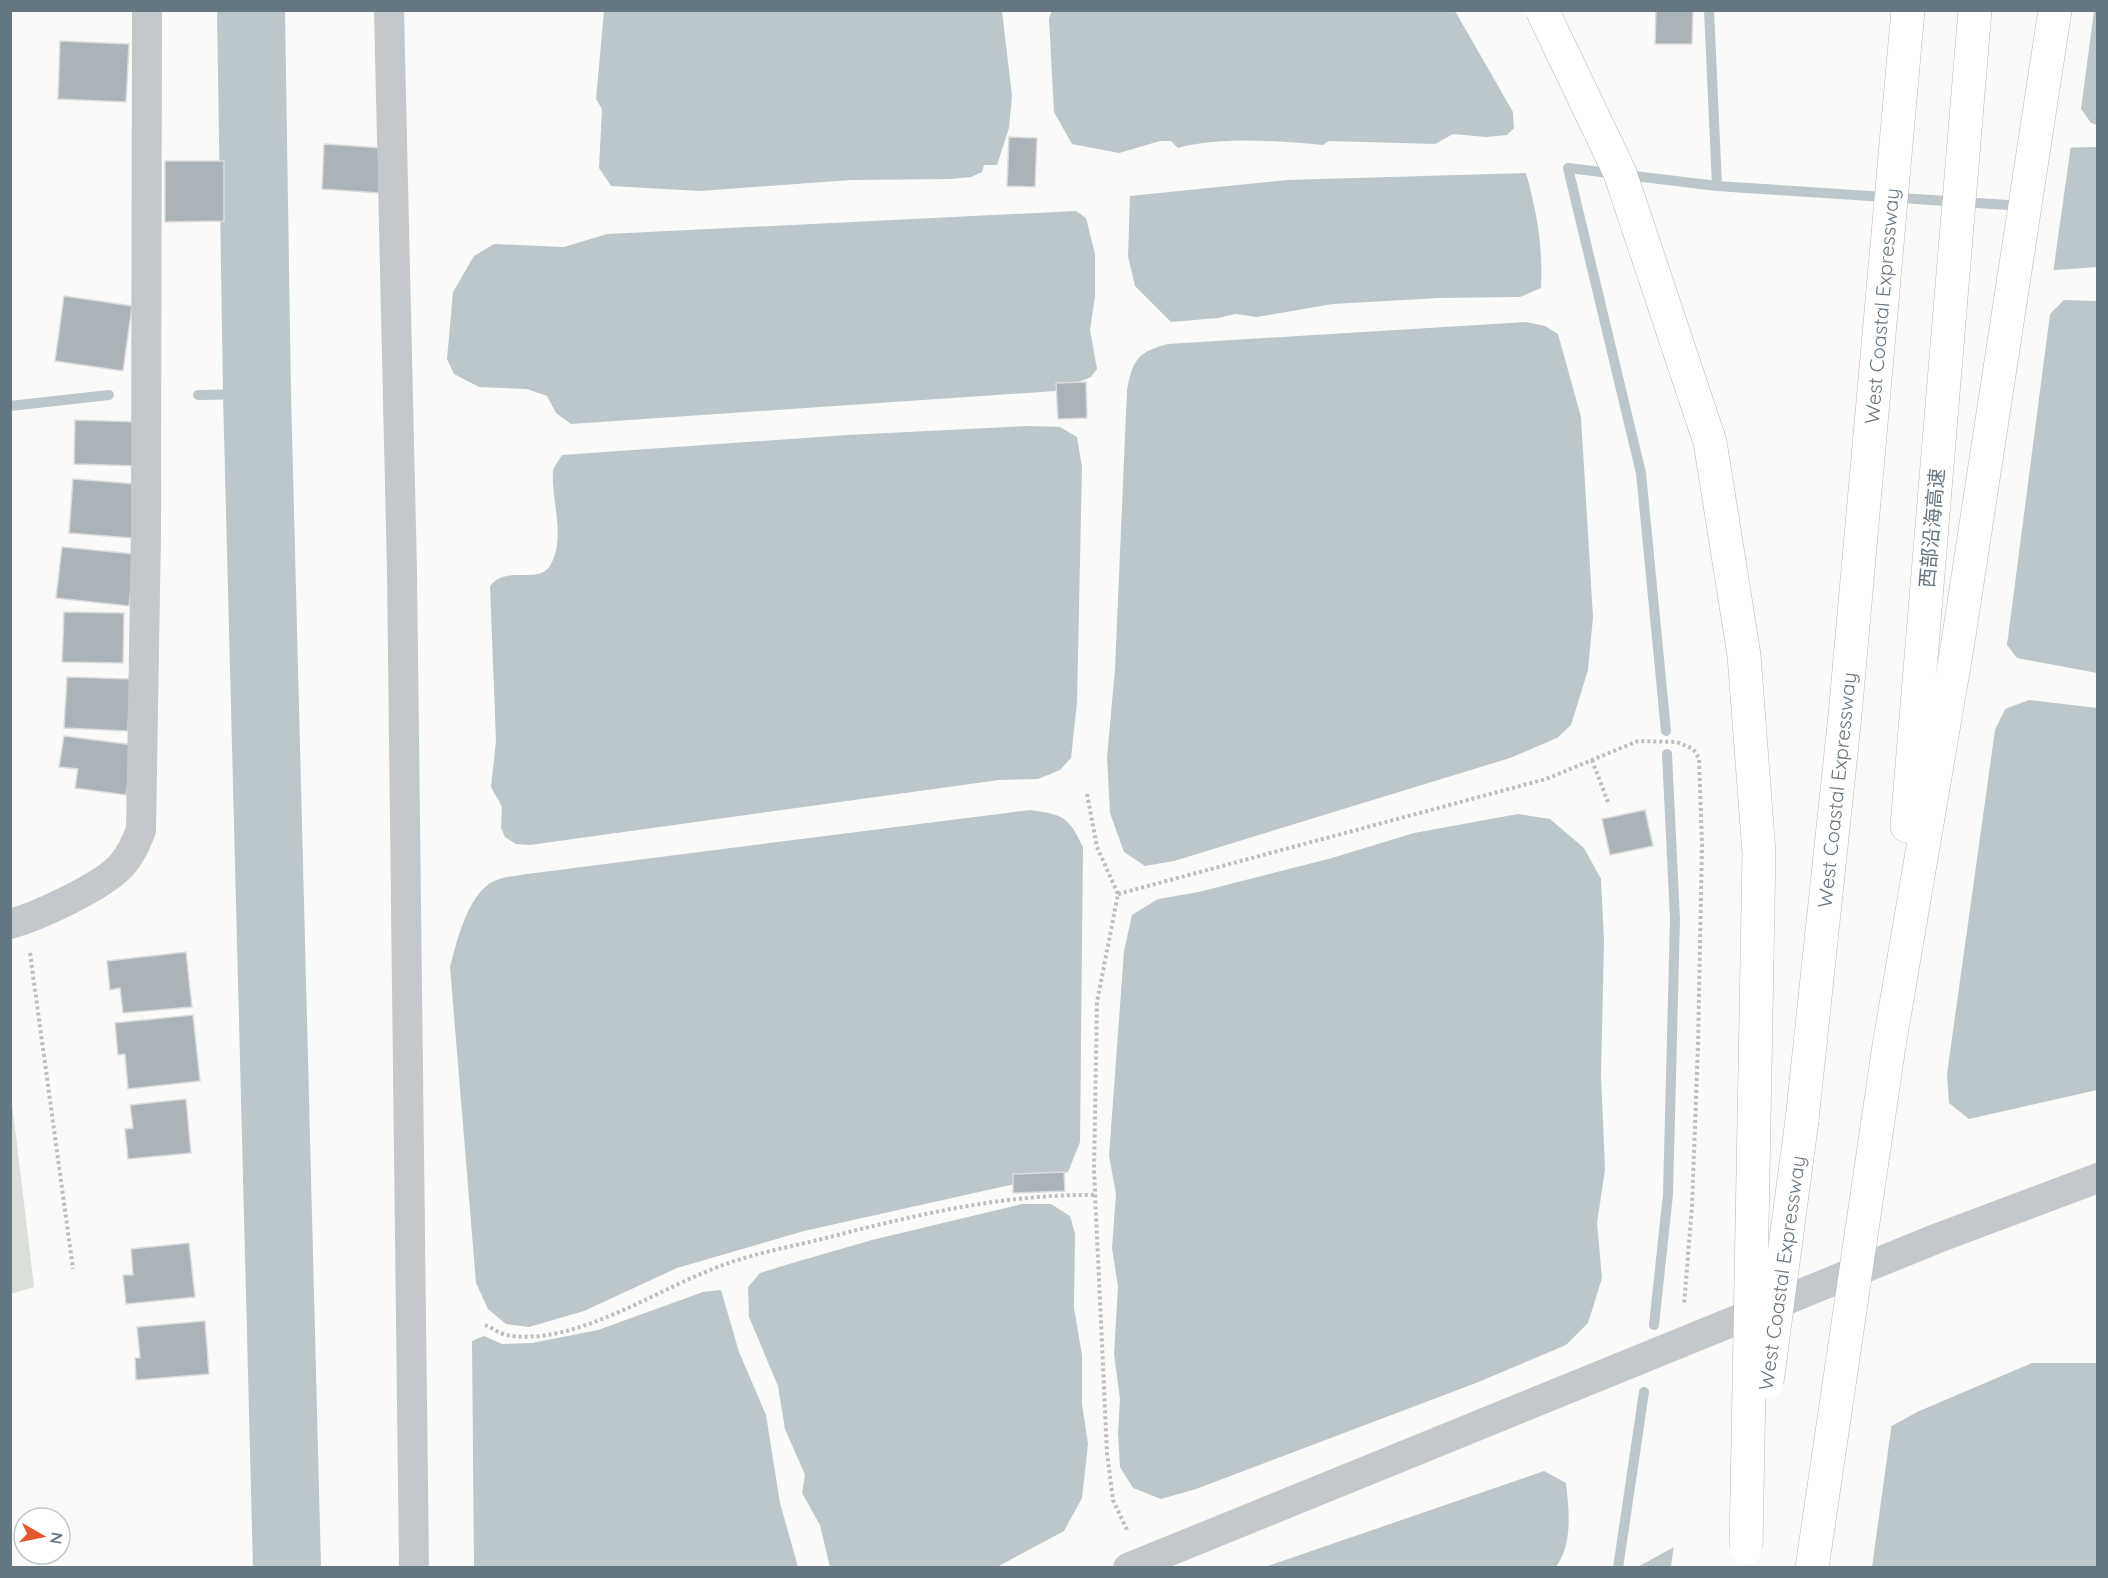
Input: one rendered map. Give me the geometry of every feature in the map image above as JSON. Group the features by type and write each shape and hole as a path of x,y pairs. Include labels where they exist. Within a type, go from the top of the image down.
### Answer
{"highway":[{"path":"1542,10 1620,173 1710,442 1744,655 1759,853 1744,1558"},
{"name":"West Coastal Expressway","path":"1744,1558 1802,1120 1845,715 1908,10"},
{"name":"西部沿海高速","path":"1889,1046 1975,10"},
{"path":"1812,1568 1889,1046 1958,642 2055,10"}],"street":[{"path":"18,922 99,883 120,867 133,851 141,830 146,531 147,10"},
{"path":"389,10 402,573 414,1568"},
{"path":"1128,1568 1938,1238 2097,1178"}],"path":[{"path":"1118,894 1546,779 1638,741 1686,744 1693,749 1698,759 1702,844 1698,1045 1692,1206 1681,1343"},
{"path":"1592,760 1609,804"},
{"path":"1087,794 1097,847 1118,894 1097,1002 1095,1196 1107,1454 1113,1500 1131,1539 1158,1555"},
{"path":"18,922 73,1269"},
{"path":"485,1325 504,1335 526,1336 555,1332 591,1324 728,1263 865,1228 1008,1198 1045,1195 1095,1196"}],"shaded area":[{"path":"1052,10 1455,11 1513,112 1514,128 1507,135 1486,137 1453,134 1435,144 1329,141 1323,145 1231,141 1194,144 1178,148 1171,141 1160,141 1119,153 1072,144 1054,112 1049,19"},
{"path":"604,11 1002,11 1012,96 1009,128 997,165 984,165 982,172 971,177 951,179 851,180 700,191 611,186 599,168 602,109 596,99"},
{"path":"2094,11 2098,11 2097,125 2091,123 2081,109"},
{"path":"2097,147 2097,267 2027,272 2054,148"},
{"path":"1526,173 1538,230 1541,288 1520,297 1439,298 1333,304 1257,317 1235,314 1218,318 1171,322 1135,286 1128,256 1130,196 1287,180"},
{"path":"1076,211 1086,218 1095,254 1095,296 1090,330 1097,369 1091,377 1055,391 571,424 556,413 547,396 527,389 479,387 454,374 447,359 453,292 474,256 494,244 564,247 607,234"},
{"path":"2064,300 2097,301 2097,673 2017,658 2007,645 2050,314"},
{"path":"1526,322 1545,326 1558,334 1581,417 1593,617 1588,670 1571,725 1557,738 1510,758 1174,861 1145,866 1124,852 1110,813 1107,757 1115,669 1127,390 1134,364 1149,350 1168,344"},
{"path":"10,397 12,533 11,534"},
{"path":"1028,426 1060,427 1077,437 1082,467 1077,702 1071,758 1060,770 1038,779 999,780 530,845 516,844 505,837 501,828 502,807 491,787 496,741 490,586 505,576 539,574 551,564 558,530 553,471 562,455 847,435"},
{"path":"2029,700 2097,708 2097,1090 1969,1119 1949,1103 1947,1074 1995,730 2005,709"},
{"path":"1030,810 1064,819 1069,823 1083,847 1080,1142 1068,1172 804,1231 677,1268 584,1311 529,1327 506,1324 488,1309 476,1283 450,967 466,916 472,904 489,884 502,878 527,874"},
{"path":"1518,814 1550,819 1584,848 1601,879 1604,942 1601,1074 1605,1170 1597,1223 1602,1278 1588,1323 1566,1345 1476,1383 1196,1489 1161,1499 1133,1488 1120,1467 1118,1433 1120,1399 1114,1354 1118,1287 1112,1248 1116,1194 1109,1156 1124,951 1132,915 1158,899 1199,892 1332,858 1414,833"},
{"path":"10,1086 34,1287 11,1294 10,1294"},
{"path":"1022,1204 1051,1204 1070,1216 1075,1234 1074,1308 1082,1355 1082,1404 1088,1444 1082,1498 1064,1531 997,1567 830,1567 820,1525 802,1493 805,1475 785,1429 778,1386 749,1317 748,1287 760,1273 789,1264 872,1240"},
{"path":"721,1290 739,1352 766,1415 780,1503 798,1567 474,1567 472,1341 484,1336 502,1344 532,1343 598,1330 703,1292"},
{"path":"2032,1363 2097,1363 2097,1567 1636,1568 1917,1412"},
{"path":"1544,1471 1566,1483 1569,1515 1567,1537 1565,1548 1556,1567 1265,1567"}],"pier":[{"path":"2054,145 2071,145 2053,273 2026,274 2025,271"},
{"path":"1892,1422 1872,1567 1671,1567 1674,1543"}],"building":[{"path":"1656,10 1693,10 1692,44 1655,44"},
{"path":"60,41 129,44 126,102 58,99"},
{"path":"1009,137 1037,138 1035,187 1007,186"},
{"path":"324,144 383,148 380,193 322,189"},
{"path":"165,161 224,161 224,221 165,222"},
{"path":"64,296 132,306 123,371 55,361"},
{"path":"1086,382 1087,418 1058,419 1056,383"},
{"path":"75,420 139,422 137,466 74,464"},
{"path":"73,479 136,484 132,538 69,533"},
{"path":"62,547 134,554 129,606 56,598"},
{"path":"64,612 124,613 123,663 62,662"},
{"path":"67,677 130,679 128,731 64,728"},
{"path":"64,736 133,745 126,795 75,788 78,769 59,767"},
{"path":"1645,810 1653,846 1610,855 1602,819"},
{"path":"186,952 192,1007 123,1013 120,988 110,990 107,961"},
{"path":"193,1015 200,1081 128,1089 125,1054 118,1055 115,1023"},
{"path":"186,1099 191,1153 128,1159 125,1129 133,1128 130,1105"},
{"path":"1064,1172 1065,1191 1013,1193 1013,1174"},
{"path":"189,1243 195,1297 126,1304 123,1275 133,1275 131,1249"},
{"path":"205,1321 209,1374 136,1380 135,1358 140,1358 137,1327"}],"waterway":[{"path":"251,10 257,394 287,1568"},
{"path":"1709,10 1717,186"},
{"path":"1666,731 1641,473 1568,168 1717,186 2023,206"},
{"path":"198,395 257,394"},
{"path":"10,406 109,395"},
{"path":"1654,1325 1668,1194 1675,919 1667,754"},
{"path":"1618,1568 1644,1392"}]}
